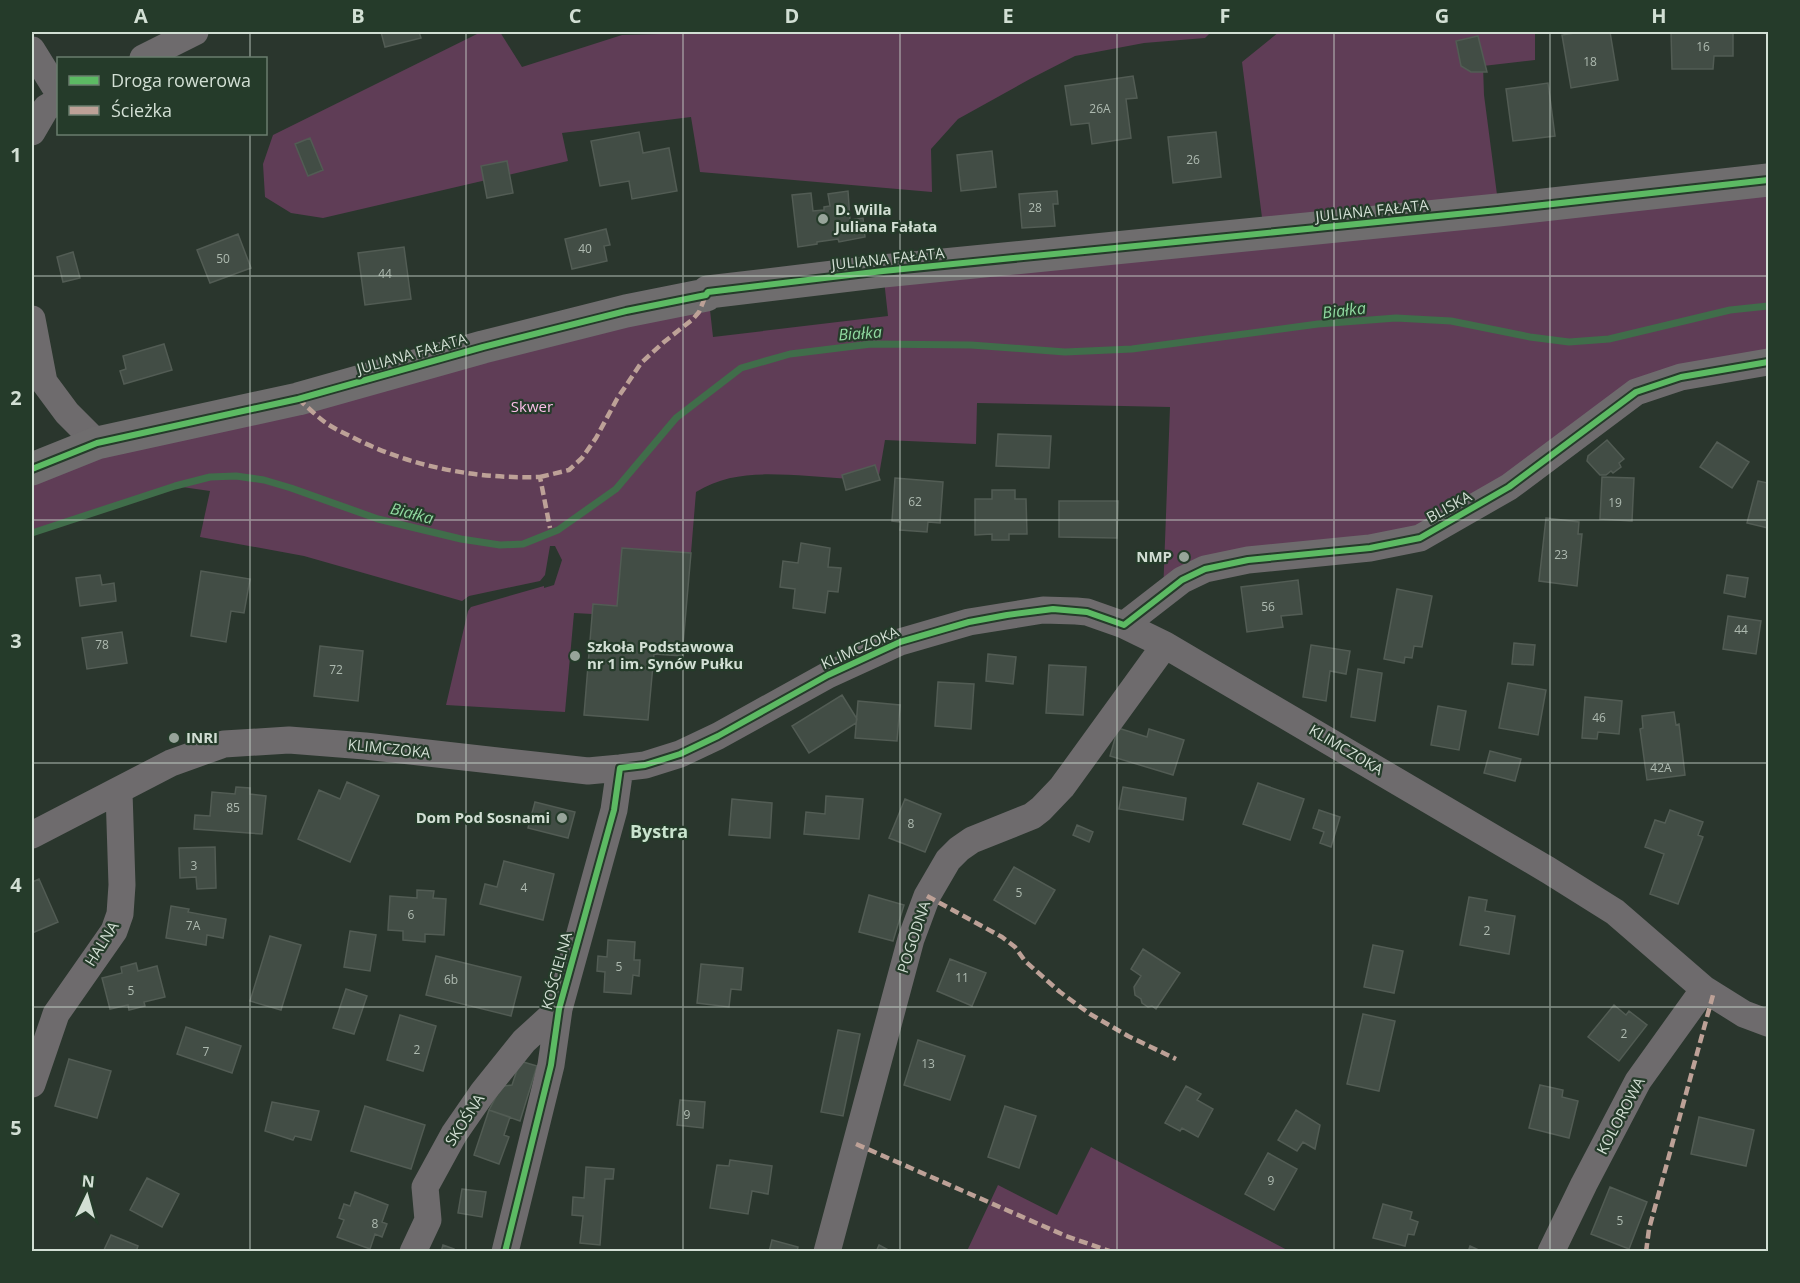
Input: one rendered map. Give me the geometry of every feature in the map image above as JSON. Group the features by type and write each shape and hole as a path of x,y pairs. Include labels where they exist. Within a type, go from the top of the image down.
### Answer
{"street":[{"path":"144,57 195,32"},
{"path":"32,50 57,90"},
{"path":"32,132 46,108 57,102"},
{"name":"JULIANA FAŁATA","path":"32,469 97,443 298,399 483,347 626,311 706,295 708,292 882,271 1498,210 1768,180"},
{"path":"32,319 44,382 68,413 97,443"},
{"name":"BLISKA","path":"1124,625 1182,580 1205,569 1248,560 1370,548 1420,538 1509,487 1636,392 1681,378 1768,362"},
{"name":"KLIMCZOKA","path":"32,835 119,792 171,763 224,744 289,740 365,746 585,771 645,765 680,754 718,736 828,675 900,642 969,622 1007,615 1053,609 1088,612 1124,625 1165,645 1548,870 1615,912 1704,989 1744,1014 1768,1023"},
{"name":"POGODNA","path":"827,1251 911,939 927,896 948,860 959,849 972,840 1032,816 1062,787 1165,645"},
{"name":"KOŚCIELNA","path":"504,1251 551,1065 559,1008 614,810 620,768"},
{"name":"HALNA","path":"32,1084 56,1014 114,931 120,914 122,885 119,792"},
{"name":"KOLOROWA","path":"1551,1251 1638,1081 1704,989"},
{"name":"SKOŚNA","path":"413,1251 428,1220 425,1187 454,1134 483,1092 524,1041 559,1008"}],"green space":[{"path":"481,32 500,32 522,67 622,35 737,32 1211,32 1205,38 1144,43 1075,56 958,119 931,149 932,192 700,172 691,117 562,133 568,161 323,218 291,213 265,197 263,164 273,135"},
{"name":"Skwer","path":"1279,32 1535,32 1535,60 1483,66 1484,95 1499,210 1768,179 1768,361 1681,377 1420,538 1248,560 1163,595 1170,407 977,403 976,444 885,440 878,481 765,474 723,480 696,492 691,553 622,548 617,606 594,604 592,614 574,613 565,712 446,705 468,611 471,607 554,585 562,560 555,546 550,546 545,575 540,581 469,596 462,601 304,556 200,537 210,491 175,486 32,532 32,469 708,292 713,337 888,316 883,271 1264,233 1242,62"},
{"path":"1091,1147 1289,1251 967,1251 998,1185 1057,1215"}],"building":[{"path":"381,32 419,32 421,38 385,47"},
{"path":"1581,32 1610,32 1618,80 1571,88 1562,35"},
{"path":"1671,32 1733,32 1733,56 1714,56 1713,69 1672,69"},
{"path":"1478,36 1487,72 1471,72 1461,66 1456,41"},
{"path":"1133,76 1137,98 1126,99 1131,138 1092,144 1089,123 1071,125 1065,86"},
{"path":"1548,83 1555,136 1513,141 1506,89"},
{"path":"639,132 643,153 669,148 677,191 632,199 629,181 600,186 591,141"},
{"path":"1216,132 1221,177 1173,183 1168,137"},
{"path":"310,138 323,170 308,176 295,144"},
{"path":"992,151 996,187 961,191 957,155"},
{"path":"507,161 513,193 487,198 481,166"},
{"name":"D. Willa Juliana Fałata","path":"848,191 850,220 863,218 865,237 839,242 838,239 817,242 817,244 798,247 792,195 811,193 813,211 824,210 824,207 830,206 828,194"},
{"path":"1057,191 1058,204 1053,204 1055,226 1022,228 1019,194"},
{"path":"606,229 610,245 604,246 607,261 572,269 565,239"},
{"path":"238,234 251,268 210,283 197,250"},
{"path":"404,247 411,299 365,305 358,253"},
{"path":"73,252 80,278 63,282 57,257"},
{"path":"164,344 172,370 124,384 120,371 126,369 123,356"},
{"path":"998,434 1051,436 1049,468 996,466"},
{"path":"1607,440 1624,459 1619,463 1621,467 1613,473 1611,471 1606,475 1600,475 1587,461 1588,456"},
{"path":"1717,442 1749,462 1732,488 1700,467"},
{"path":"875,465 880,480 846,490 842,475"},
{"path":"1602,477 1634,478 1632,521 1600,519"},
{"path":"895,478 943,482 940,523 928,522 927,532 900,530 901,522 892,521"},
{"path":"1758,481 1768,483 1768,528 1747,523"},
{"path":"992,490 1015,490 1015,499 1026,499 1027,534 1009,534 1009,540 992,540 992,534 975,535 975,499 992,499"},
{"path":"1059,501 1118,501 1117,538 1059,537"},
{"path":"1546,518 1579,522 1578,534 1582,534 1577,586 1539,581"},
{"path":"801,543 830,548 828,567 841,568 838,592 828,591 825,613 793,608 795,589 780,587 783,561 798,563"},
{"path":"622,548 691,553 682,656 654,654 648,720 584,715 593,604 617,606"},
{"path":"201,571 250,579 244,613 231,611 226,642 191,636"},
{"path":"100,575 102,585 114,583 116,601 80,606 76,578"},
{"path":"1727,575 1748,578 1745,597 1724,593"},
{"path":"1298,580 1302,614 1281,616 1283,627 1247,632 1241,587"},
{"path":"1397,589 1432,596 1422,647 1414,646 1412,658 1405,657 1404,663 1384,659"},
{"path":"1728,616 1761,621 1756,654 1723,649"},
{"path":"122,632 127,663 87,669 82,638"},
{"path":"1514,643 1535,645 1533,665 1512,664"},
{"path":"1311,645 1350,651 1346,674 1330,671 1326,701 1303,697"},
{"path":"320,646 363,651 358,701 314,696"},
{"path":"988,654 1016,657 1013,684 986,681"},
{"path":"1049,665 1086,667 1083,715 1046,713"},
{"path":"1358,669 1382,673 1375,721 1351,717"},
{"path":"938,682 974,684 971,729 935,726"},
{"path":"1508,683 1546,690 1538,735 1499,728"},
{"path":"842,695 857,719 856,723 809,753 792,726"},
{"path":"1585,697 1622,701 1619,734 1598,732 1597,739 1582,738"},
{"path":"858,701 900,705 897,741 855,738"},
{"path":"1438,706 1466,711 1459,750 1431,745"},
{"path":"1674,712 1676,725 1679,724 1685,775 1647,780 1640,729 1643,728 1642,716"},
{"path":"1118,728 1147,737 1149,729 1184,740 1173,775 1110,756"},
{"path":"1490,751 1521,759 1515,781 1484,773"},
{"path":"347,782 379,796 350,862 298,839 319,790 340,799"},
{"path":"1258,783 1304,799 1290,840 1243,824"},
{"path":"236,787 250,788 250,794 266,796 262,834 194,829 195,815 210,816 212,792 235,794"},
{"path":"1123,787 1186,798 1183,820 1119,809"},
{"path":"826,796 863,799 859,839 804,834 806,812 825,814"},
{"path":"732,799 772,803 770,838 729,835"},
{"path":"905,799 941,814 925,852 889,838"},
{"path":"535,802 575,812 568,838 528,828"},
{"path":"1319,810 1340,817 1331,847 1320,843 1324,832 1313,828"},
{"path":"1670,810 1703,822 1698,835 1703,837 1678,904 1650,894 1664,854 1645,847 1655,820 1665,823"},
{"path":"1077,825 1093,832 1089,842 1073,835"},
{"path":"215,847 216,888 197,889 196,877 180,878 179,848"},
{"path":"504,861 554,874 543,920 480,904 485,884 497,887"},
{"path":"1014,867 1055,890 1035,924 994,900"},
{"path":"39,879 58,922 32,933 32,882"},
{"path":"417,890 434,891 433,898 446,899 444,935 425,934 425,942 403,940 403,931 388,930 390,896 417,898"},
{"path":"869,895 904,905 893,941 859,932"},
{"path":"1469,897 1487,900 1485,911 1515,916 1509,954 1460,945"},
{"path":"171,906 189,909 188,912 226,919 223,938 207,935 206,945 166,938"},
{"path":"350,931 376,935 370,971 344,967"},
{"path":"270,936 301,945 281,1010 250,1001"},
{"path":"608,940 635,942 634,960 640,960 639,976 633,975 631,994 604,992 605,972 597,971 598,956 607,957"},
{"path":"1373,945 1403,951 1394,993 1364,987"},
{"path":"1143,949 1180,973 1156,1009 1142,1003 1141,999 1135,995 1134,987 1141,976 1131,969"},
{"path":"436,956 521,977 511,1016 426,995"},
{"path":"950,959 986,973 972,1006 937,991"},
{"path":"136,963 138,971 157,966 165,997 144,1002 145,1006 129,1010 128,1005 110,1009 102,978 122,973 121,967"},
{"path":"701,964 743,968 741,990 731,989 729,1007 697,1003"},
{"path":"346,989 367,996 354,1034 333,1028"},
{"path":"1614,1005 1626,1015 1629,1011 1647,1025 1619,1061 1588,1037"},
{"path":"1363,1014 1395,1021 1379,1091 1347,1084"},
{"path":"400,1015 436,1026 423,1071 387,1060"},
{"path":"186,1027 241,1046 232,1073 177,1054"},
{"path":"838,1030 860,1034 843,1116 821,1112"},
{"path":"918,1040 965,1056 950,1100 904,1085"},
{"path":"69,1059 111,1071 97,1118 55,1106"},
{"path":"520,1061 537,1066 520,1121 489,1110 499,1091 504,1086 512,1085"},
{"path":"1540,1085 1563,1090 1562,1097 1578,1101 1569,1138 1529,1128"},
{"path":"1186,1086 1201,1094 1197,1100 1213,1109 1198,1137 1182,1128 1180,1131 1165,1123"},
{"path":"680,1100 705,1102 703,1128 677,1125"},
{"path":"272,1102 319,1111 311,1140 295,1136 293,1140 265,1131"},
{"path":"365,1106 425,1125 411,1169 351,1151"},
{"path":"1005,1106 1036,1116 1019,1168 988,1157"},
{"path":"489,1110 510,1117 504,1135 509,1137 499,1164 474,1155"},
{"path":"1296,1110 1320,1125 1315,1149 1303,1142 1297,1151 1278,1140"},
{"path":"1699,1117 1754,1130 1746,1166 1691,1154"},
{"path":"1268,1153 1297,1169 1274,1210 1245,1194"},
{"path":"730,1160 772,1166 768,1194 752,1191 748,1214 710,1208 717,1165 729,1166"},
{"path":"586,1167 614,1169 613,1179 605,1179 600,1245 580,1243 583,1216 572,1215 573,1197 584,1198"},
{"path":"147,1178 179,1194 162,1227 130,1210"},
{"path":"1610,1187 1647,1202 1629,1249 1591,1234"},
{"path":"462,1189 486,1192 482,1217 458,1213"},
{"path":"355,1192 388,1205 382,1222 387,1224 382,1237 375,1234 370,1249 337,1237 344,1220 339,1218 344,1204 350,1206"},
{"path":"1383,1204 1412,1212 1410,1219 1418,1222 1414,1235 1408,1234 1405,1246 1373,1238"},
{"path":"111,1235 138,1246 136,1252 103,1252"},
{"path":"772,1240 798,1247 797,1252 769,1252"},
{"path":"443,1245 454,1249 453,1252 441,1252"},
{"path":"879,1245 892,1252 876,1252"},
{"path":"1470,1246 1483,1252 1468,1252"}],"waterway":[{"name":"Białka","path":"32,533 175,486 210,477 236,476 264,480 378,519 461,539 500,545 523,544 558,530 616,489 676,418 741,368 790,354 871,344 971,345 1065,352 1132,349 1318,324 1396,318 1451,321 1530,337 1569,342 1609,339 1730,310 1768,306"}],"marked path":[{"path":"540,477 569,470 582,458 641,363 693,319 699,312 706,295"},
{"path":"298,399 332,427 398,457 468,473 540,477 550,528"},
{"path":"927,896 1002,937 1060,992 1090,1014 1128,1036 1176,1059"},
{"path":"1646,1252 1649,1229 1713,995"},
{"path":"856,1144 1066,1236 1112,1252"}],"cycle path":[{"path":"32,469 97,443 298,399 483,347 626,311 706,295 708,292 883,271 1498,210 1768,180"},
{"path":"505,1252 551,1065 559,1009 614,810 620,768 645,765 680,754 718,736 828,675 900,642 969,622 1053,609 1087,612 1124,625 1182,580 1205,569 1248,560 1370,548 1420,538 1509,487 1636,392 1681,377 1768,362"}],"place":[{"name":"D. Willa Juliana Fałata","path":"823,219"},
{"name":"NMP","path":"1184,557"},
{"name":"Szkoła Podstawowa nr 1 im. Synów Pułku","path":"575,656"},
{"name":"INRI","path":"174,738"},
{"name":"Dom Pod Sosnami","path":"562,818"}],"district":[{"name":"Bystra","path":"659,832"}]}
